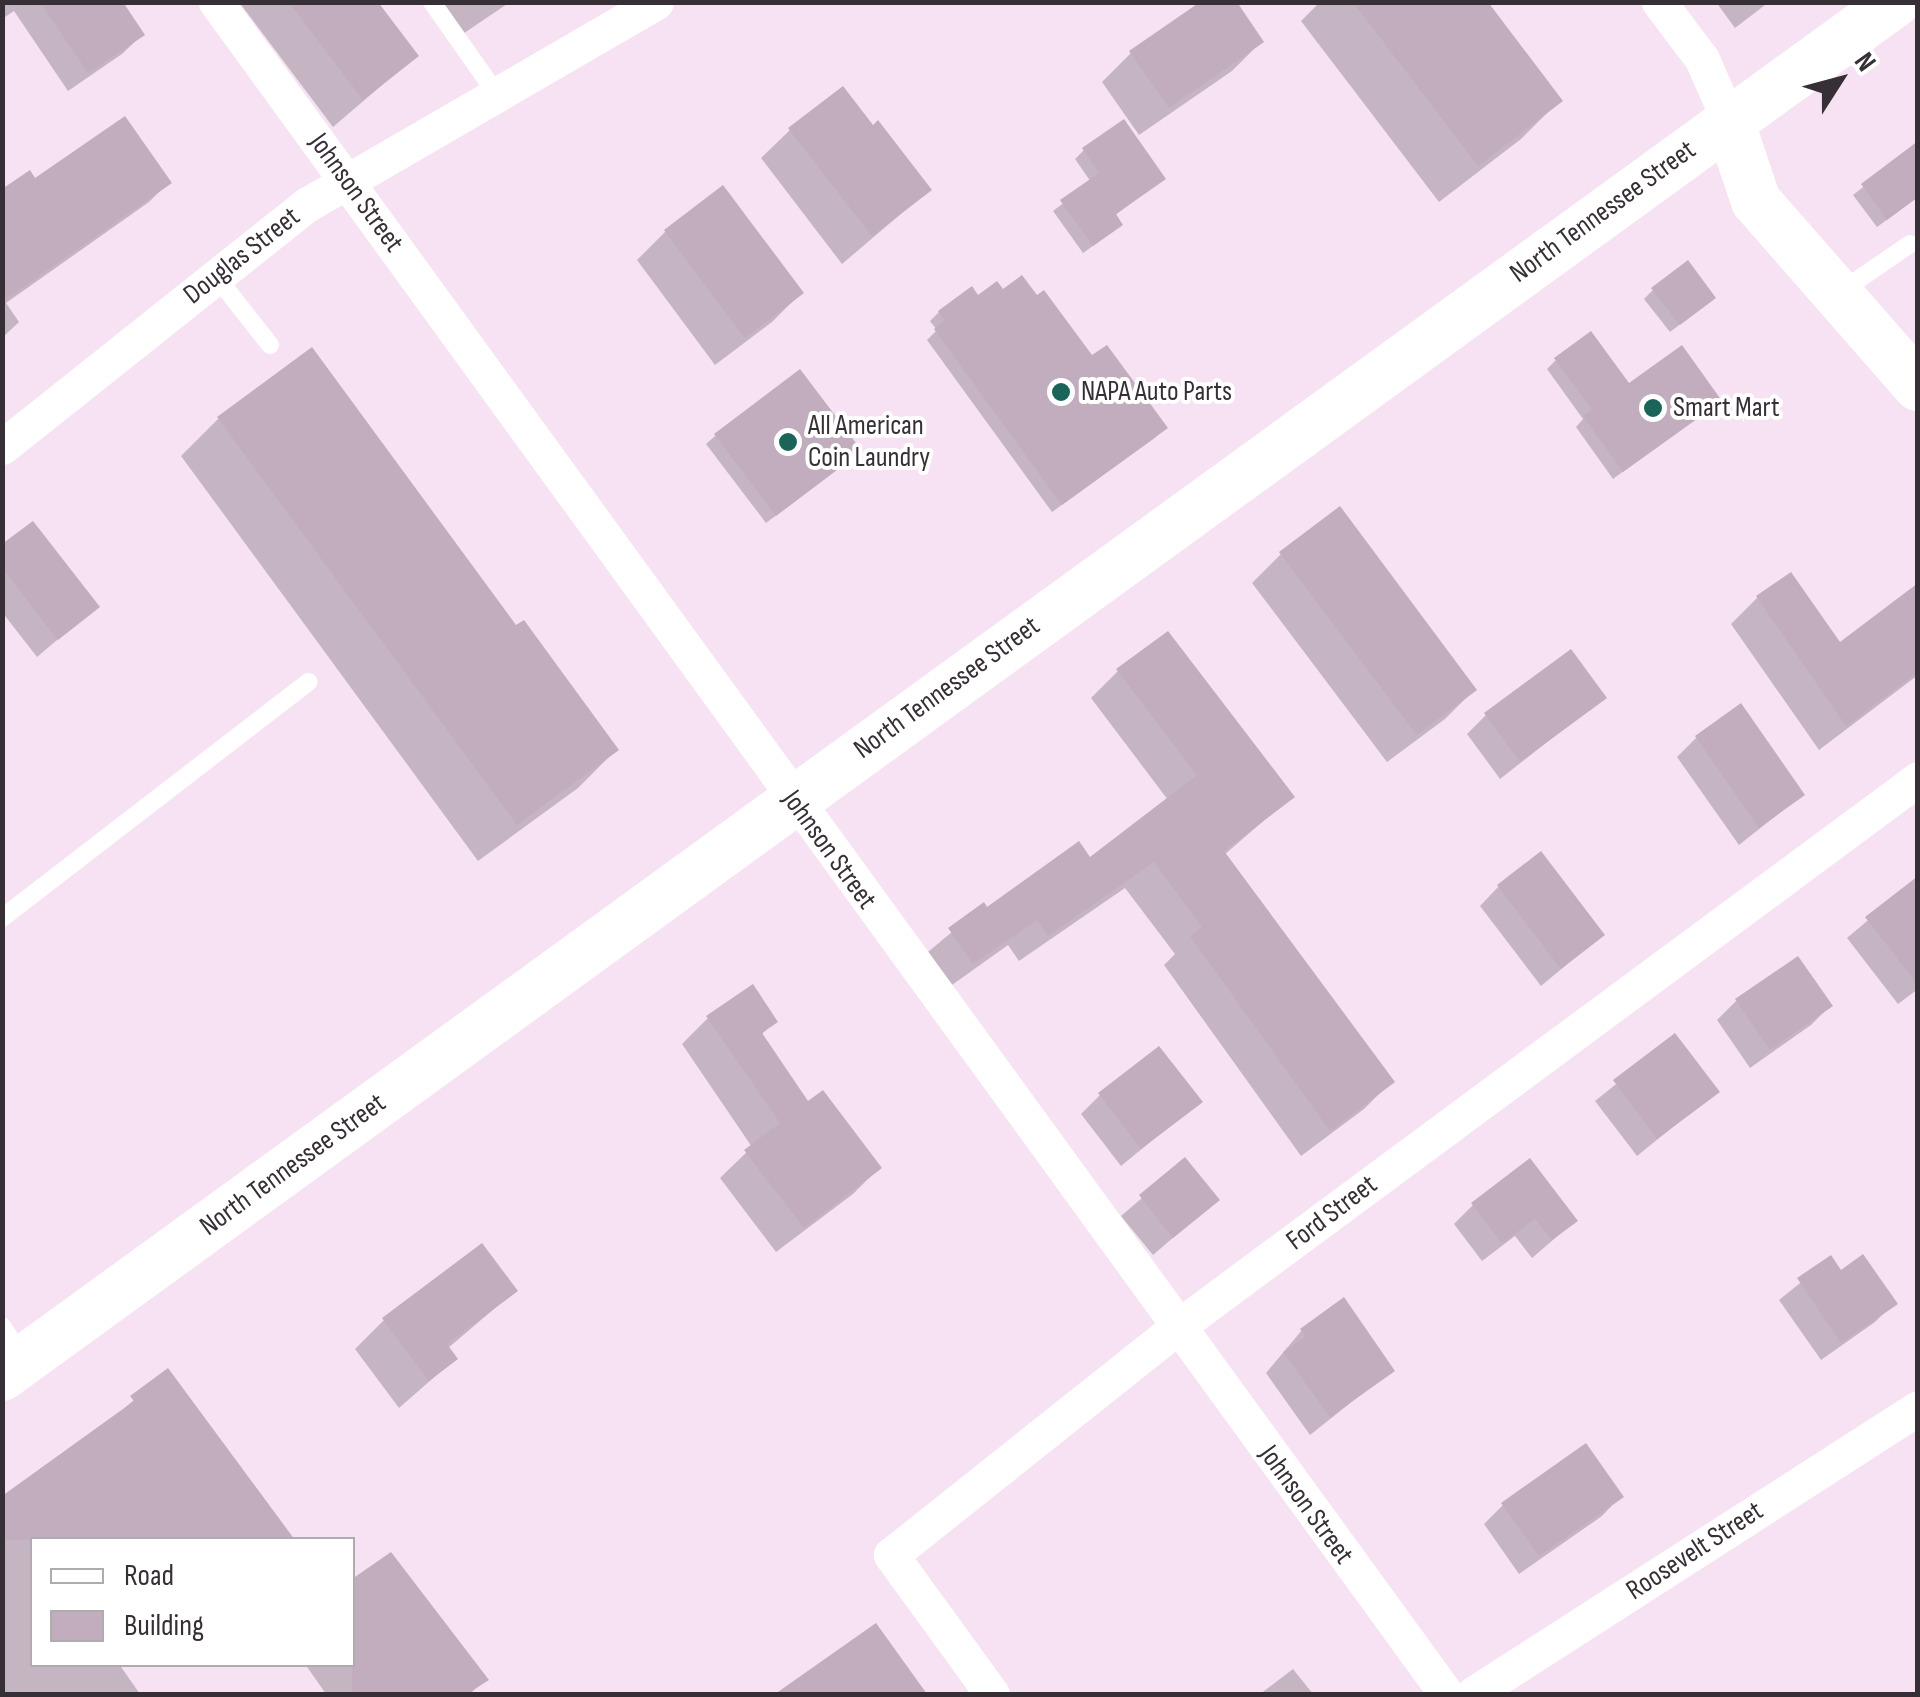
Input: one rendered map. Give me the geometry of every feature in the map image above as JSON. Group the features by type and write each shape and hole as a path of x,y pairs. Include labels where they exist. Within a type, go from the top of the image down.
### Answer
{"main road":[{"name":"North Tennessee Street","path":"10,1354 792,800 1895,2"},
{"path":"1730,121 1756,200 1918,386"}],"street":[{"name":"Johnson Street","path":"216,2 792,800 1446,1694"},
{"name":"Douglas Street","path":"2,448 215,275 346,179 498,96 656,2"},
{"path":"1659,2 1702,60 1730,121"},
{"name":"Ford Street","path":"992,1694 891,1555 1176,1328 1918,779"},
{"name":"Roosevelt Street","path":"1473,1694 1918,1408"}],"lane":[{"path":"432,2 498,96"},
{"path":"1836,295 1910,244"},
{"path":"215,275 270,345"},
{"path":"2,918 309,682"}],"building":[{"path":"40,2 123,2 145,35 88,73"},
{"path":"289,2 378,2 419,56 363,100"},
{"path":"1200,2 1237,2 1264,42 1169,108 1129,51"},
{"path":"1353,2 1488,2 1563,101 1478,166"},
{"path":"843,86 873,125 878,120 932,190 872,236 788,128"},
{"path":"125,116 172,183 2,302 2,189 30,170 35,178"},
{"path":"1124,119 1166,179 1116,214 1123,225 1093,246 1060,200 1099,173 1082,148"},
{"path":"1918,141 1918,197 1887,220 1861,184"},
{"path":"723,185 804,293 745,338 664,230"},
{"path":"1688,260 1716,298 1680,325 1651,288"},
{"name":"NAPA Auto Parts","path":"1022,275 1037,295 1044,290 1092,355 1107,345 1168,428 1062,505 934,329 945,321 938,311 972,286 978,295 997,281 1003,289"},
{"name":"Smart Mart","path":"1591,331 1629,383 1682,345 1722,401 1623,472 1583,416 1592,410 1554,358"},
{"path":"312,347 516,625 524,620 619,750 517,825 217,417"},
{"name":"All American Coin Laundry","path":"800,369 862,451 776,516 714,434"},
{"path":"1340,506 1477,690 1417,735 1279,552"},
{"path":"33,521 100,607 58,640 2,568 2,544"},
{"path":"1791,572 1840,642 1918,583 1918,672 1846,726 1756,596"},
{"path":"1168,631 1295,797 1224,851 1395,1082 1330,1131 1190,936 1202,927 1154,862 1048,936 1037,920 973,964 948,928 984,902 987,907 1079,841 1090,857 1197,775 1116,669"},
{"path":"1571,649 1607,698 1520,762 1484,713"},
{"path":"1741,703 1805,795 1759,828 1695,736"},
{"path":"1541,851 1605,935 1561,969 1497,885"},
{"path":"1918,876 1918,985 1865,917"},
{"path":"1798,956 1833,1006 1770,1050 1735,999"},
{"path":"753,984 778,1022 762,1033 808,1101 823,1090 882,1168 804,1228 744,1150 780,1123 706,1016"},
{"path":"1675,1033 1720,1092 1657,1139 1613,1080"},
{"path":"1159,1046 1203,1102 1141,1149 1098,1093"},
{"path":"1185,1157 1220,1200 1173,1238 1139,1195"},
{"path":"1530,1158 1578,1221 1552,1240 1535,1219 1502,1243 1471,1203"},
{"path":"482,1243 518,1291 447,1344 458,1359 429,1381 382,1318"},
{"path":"1863,1254 1898,1304 1841,1343 1797,1278 1831,1255 1841,1270"},
{"path":"1344,1297 1395,1371 1330,1417 1283,1352 1306,1336 1300,1329"},
{"path":"168,1368 293,1537 2,1540 2,1496 134,1401 130,1396"},
{"path":"1586,1443 1624,1497 1539,1556 1501,1503"},
{"path":"391,1552 489,1680 467,1694 352,1694 355,1577"},
{"path":"876,1623 927,1694 775,1694"}],"place":[{"name":"NAPA Auto Parts","path":"1061,392"},
{"name":"Smart Mart","path":"1653,408"},
{"name":"All American Coin Laundry","path":"788,442"}]}
